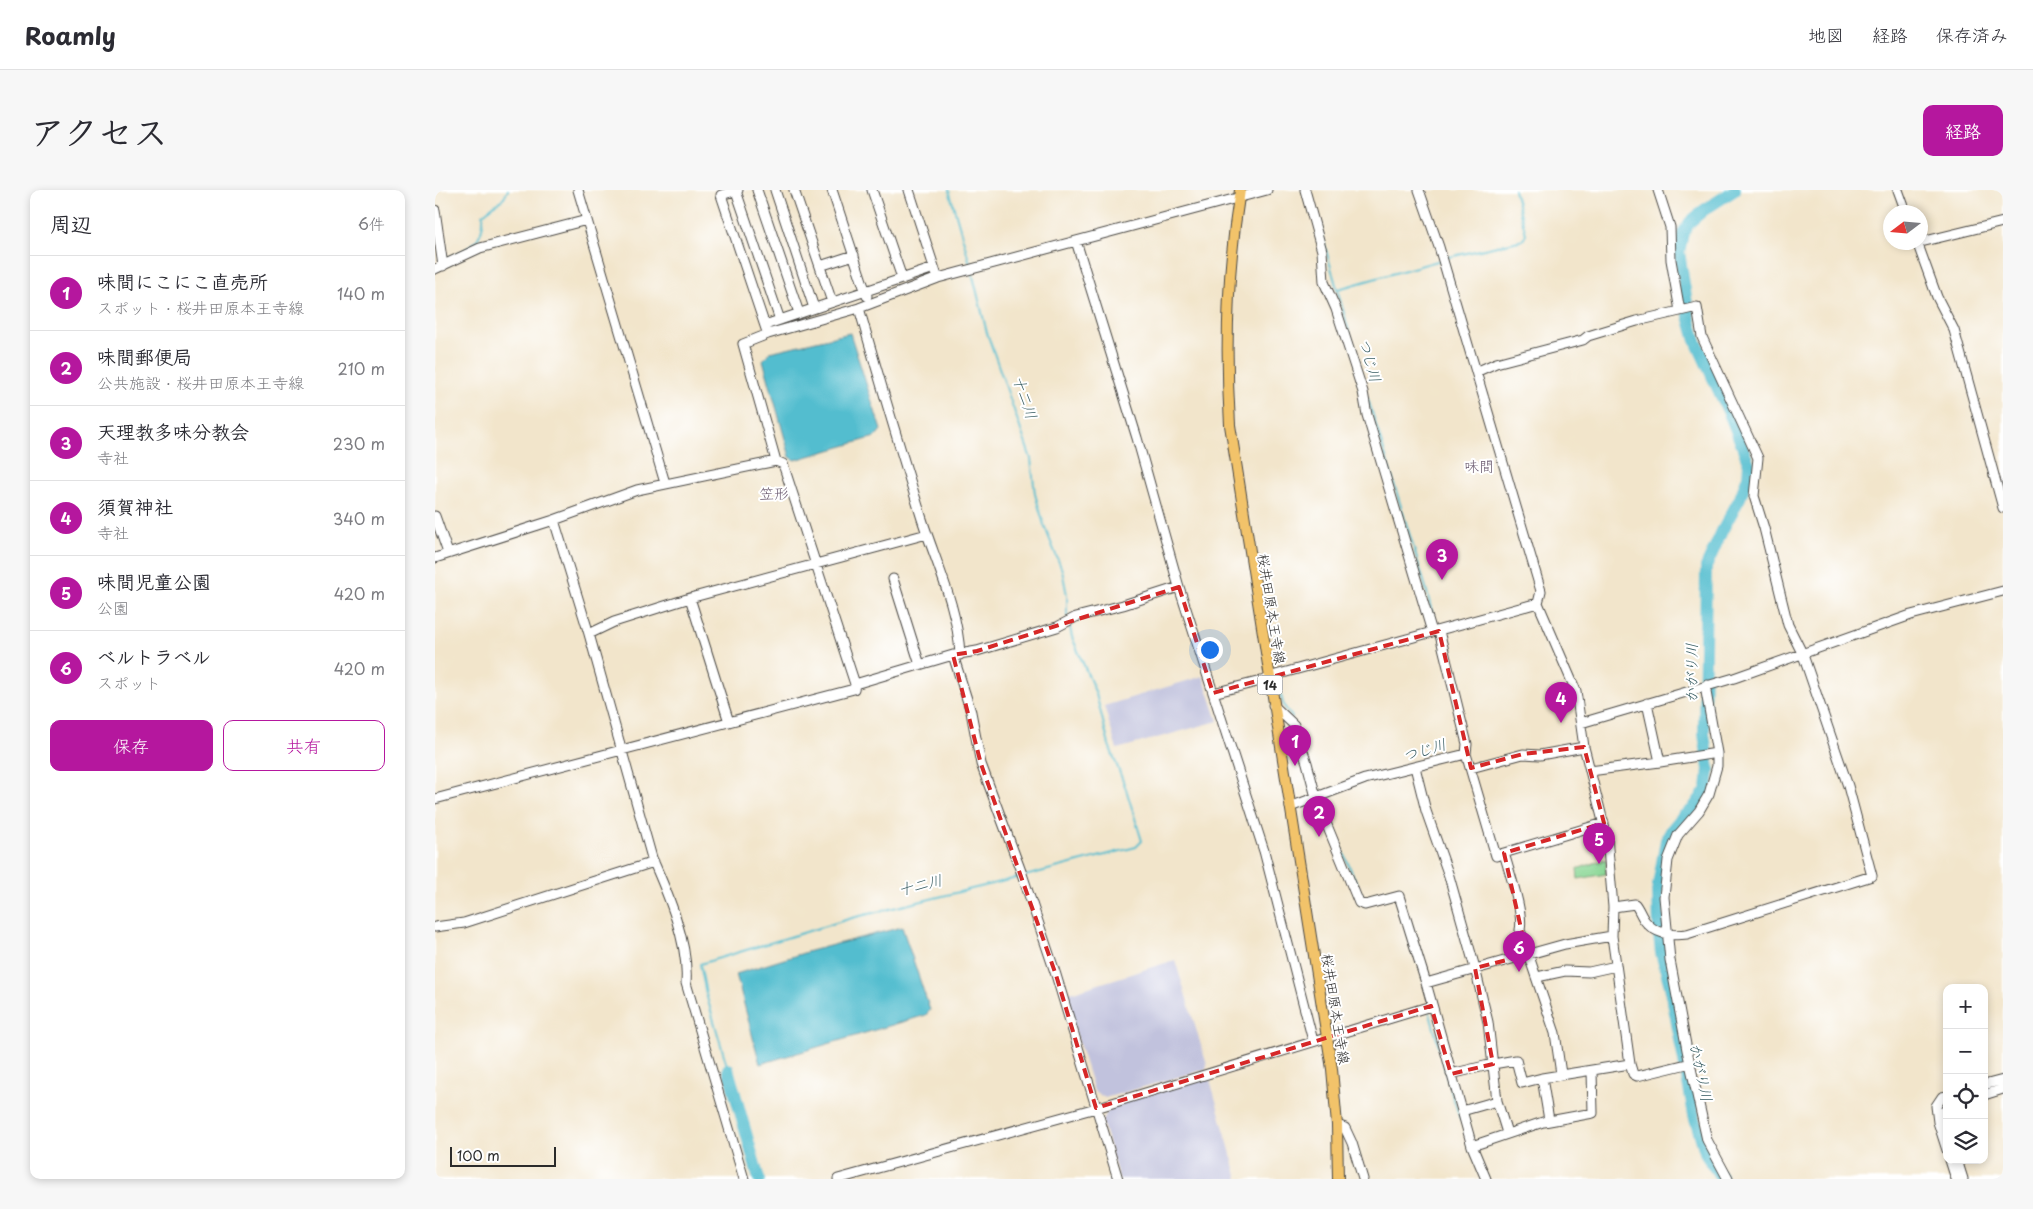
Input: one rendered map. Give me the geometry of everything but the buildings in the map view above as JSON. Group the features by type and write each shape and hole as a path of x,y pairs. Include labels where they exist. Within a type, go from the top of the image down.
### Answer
{"main road":[{"name":"桜井田原本王寺線","path":"1239,194 1229,267 1227,306 1228,392 1236,473 1332,1069 1337,1124 1338,1179"}],"street":[{"path":"578,190 665,483"},
{"path":"767,329 721,195 737,190 781,320"},
{"path":"757,190 799,313"},
{"path":"775,190 814,308"},
{"path":"794,190 832,302"},
{"path":"832,190 869,303"},
{"path":"872,190 902,278"},
{"path":"909,190 938,278"},
{"path":"767,329 859,308 938,278 1239,194 1267,190"},
{"path":"1305,190 1322,251 1324,282 1336,309 1363,392 1367,415 1436,632 1467,744 1466,754 1496,856 1604,823"},
{"path":"1419,190 1439,247 1541,591 1538,603 1576,691 1583,747 1607,837 1613,907 1612,936 1633,1074 1637,1076 1691,1063"},
{"path":"1657,190 1670,227 1671,260 1680,311"},
{"path":"1898,190 1903,205"},
{"path":"435,210 439,267 480,248 587,220"},
{"path":"1928,240 2003,222"},
{"path":"1076,241 1131,420 1179,588 1264,852 1313,1041"},
{"path":"1921,250 1937,297 1955,330 2003,508"},
{"path":"820,266 854,255"},
{"path":"777,461 743,344 781,320 934,268"},
{"path":"1476,372 1496,363 1583,340 1588,336 1637,321 1697,307 1702,338 1758,458 1754,496 1788,624 1803,655 1848,786 1871,876 1687,934 1675,936 1668,935 1651,927 1644,920 1635,904 1613,907"},
{"path":"859,308 927,534 947,590 959,644 956,655 971,712 981,764 1022,874 1056,975 1117,1179"},
{"path":"435,558 554,520 637,490 777,461 783,464 855,684 854,689 435,799"},
{"path":"435,516 448,553"},
{"path":"554,520 589,634 654,862 668,893 688,965 687,983 744,1179"},
{"path":"589,634 614,622 690,598 927,534"},
{"path":"893,579 920,665"},
{"path":"855,684 1057,626 1076,617 1179,588"},
{"path":"1581,723 1734,678 1911,615 2003,591"},
{"path":"690,598 729,722"},
{"path":"1213,693 1538,603"},
{"path":"1707,685 1706,692 1717,753 1717,766 1709,794 1699,811 1678,835 1668,860 1664,897 1670,960 1707,1140 1729,1179"},
{"path":"1647,703 1660,762"},
{"path":"1273,705 1294,725 1316,798 1359,903 1365,905 1399,896 1426,983 1472,1146 1486,1179"},
{"path":"1471,768 1523,754 1540,755 1583,747"},
{"path":"1590,771 1717,753"},
{"path":"1290,807 1365,779 1466,754"},
{"path":"1415,767 1426,811 1449,876 1475,968 1488,1022 1497,1101 1507,1133"},
{"path":"1504,853 1522,922 1519,930 1555,1033 1561,1074"},
{"path":"435,928 464,923 654,862"},
{"path":"1426,983 1565,944 1612,936"},
{"path":"1537,977 1565,971 1589,972 1616,966"},
{"path":"838,1179 1097,1108 1431,1006"},
{"path":"1451,1074 1516,1060 1522,1083 1561,1074 1630,1064"},
{"path":"1472,1146 1544,1122 1593,1113 1592,1071"},
{"path":"1542,1078 1549,1120 1544,1122"},
{"path":"1988,1084 2003,1080"},
{"path":"1988,1094 2003,1089"},
{"path":"1943,1097 1936,1106 1938,1122 1943,1138"},
{"path":"1462,1111 1497,1101"},
{"path":"1337,1124 1345,1128 1363,1179"},
{"path":"1951,1164 1956,1179"},
{"path":"1958,1164 1963,1179"}],"highlighted area":[{"path":"1179,587 1213,693 1439,631 1471,768 1523,754 1584,747 1604,823 1504,853 1527,955 1475,968 1493,1064 1451,1074 1431,1006 1096,1108 1056,975 981,764 953,655 977,651"}],"shaded area":[{"path":"1203,676 1218,721 1117,749 1104,706"},
{"path":"1175,960 1207,1065 1206,1069 1105,1098 1094,1091 1064,995"},
{"path":"1209,1076 1238,1179 1119,1179 1102,1121 1111,1105"}],"green space":[{"path":"1606,859 1606,874 1578,879 1577,869"}],"water":[{"path":"850,333 881,430 875,437 795,460 790,457 763,360 770,352"},
{"path":"902,927 930,1010 926,1015 760,1064 736,974 810,951"}],"waterway":[{"path":"446,259 462,252 474,243 481,231 483,214 504,198 508,190"},
{"name":"十二川","path":"949,190 971,267"},
{"path":"1445,258 1523,240 1526,234 1514,190"},
{"name":"かがり川","path":"1722,1179 1706,1155 1694,1115 1670,986 1661,953 1658,885 1666,840 1672,829 1682,817 1692,810 1707,789 1709,769 1704,734 1706,567 1722,531 1740,498 1748,476 1749,464 1732,420 1696,341 1689,316 1679,252 1683,233 1690,222 1704,210 1735,190"},
{"name":"つじ川","path":"1315,211 1358,363"},
{"path":"1338,289 1441,260"},
{"name":"十二川","path":"972,272 987,333 1031,459 1035,494 1044,525 1062,570 1067,595 1067,616"},
{"name":"つじ川","path":"1368,399 1426,588 1436,629"},
{"name":"十二川","path":"1025,876 1136,847 1142,841 1126,789 1109,745 1096,694 1072,637 1069,623"},
{"path":"1276,679 1284,706 1292,717"},
{"name":"つじ川","path":"1432,758 1460,750 1461,738"},
{"name":"つじ川","path":"1321,798 1327,813"},
{"name":"つじ川","path":"1342,849 1363,899 1366,901"},
{"name":"十二川","path":"728,1069 706,994 700,964 852,918 1021,877"},
{"name":"つじ川","path":"1429,1010 1461,1121"},
{"name":"十二川","path":"728,1069 759,1179"}],"place":[{"name":"天理教多味分教会","path":"1442,580"},
{"name":"須賀神社","path":"1561,723"},
{"name":"味間にこにこ直売所","path":"1295,766"},
{"name":"味間郵便局","path":"1319,837"},
{"name":"味間児童公園","path":"1599,864"},
{"name":"ベルトラベル","path":"1519,972"}],"district":[{"name":"味間","path":"1479,465"},
{"name":"笠形","path":"774,492"}]}
